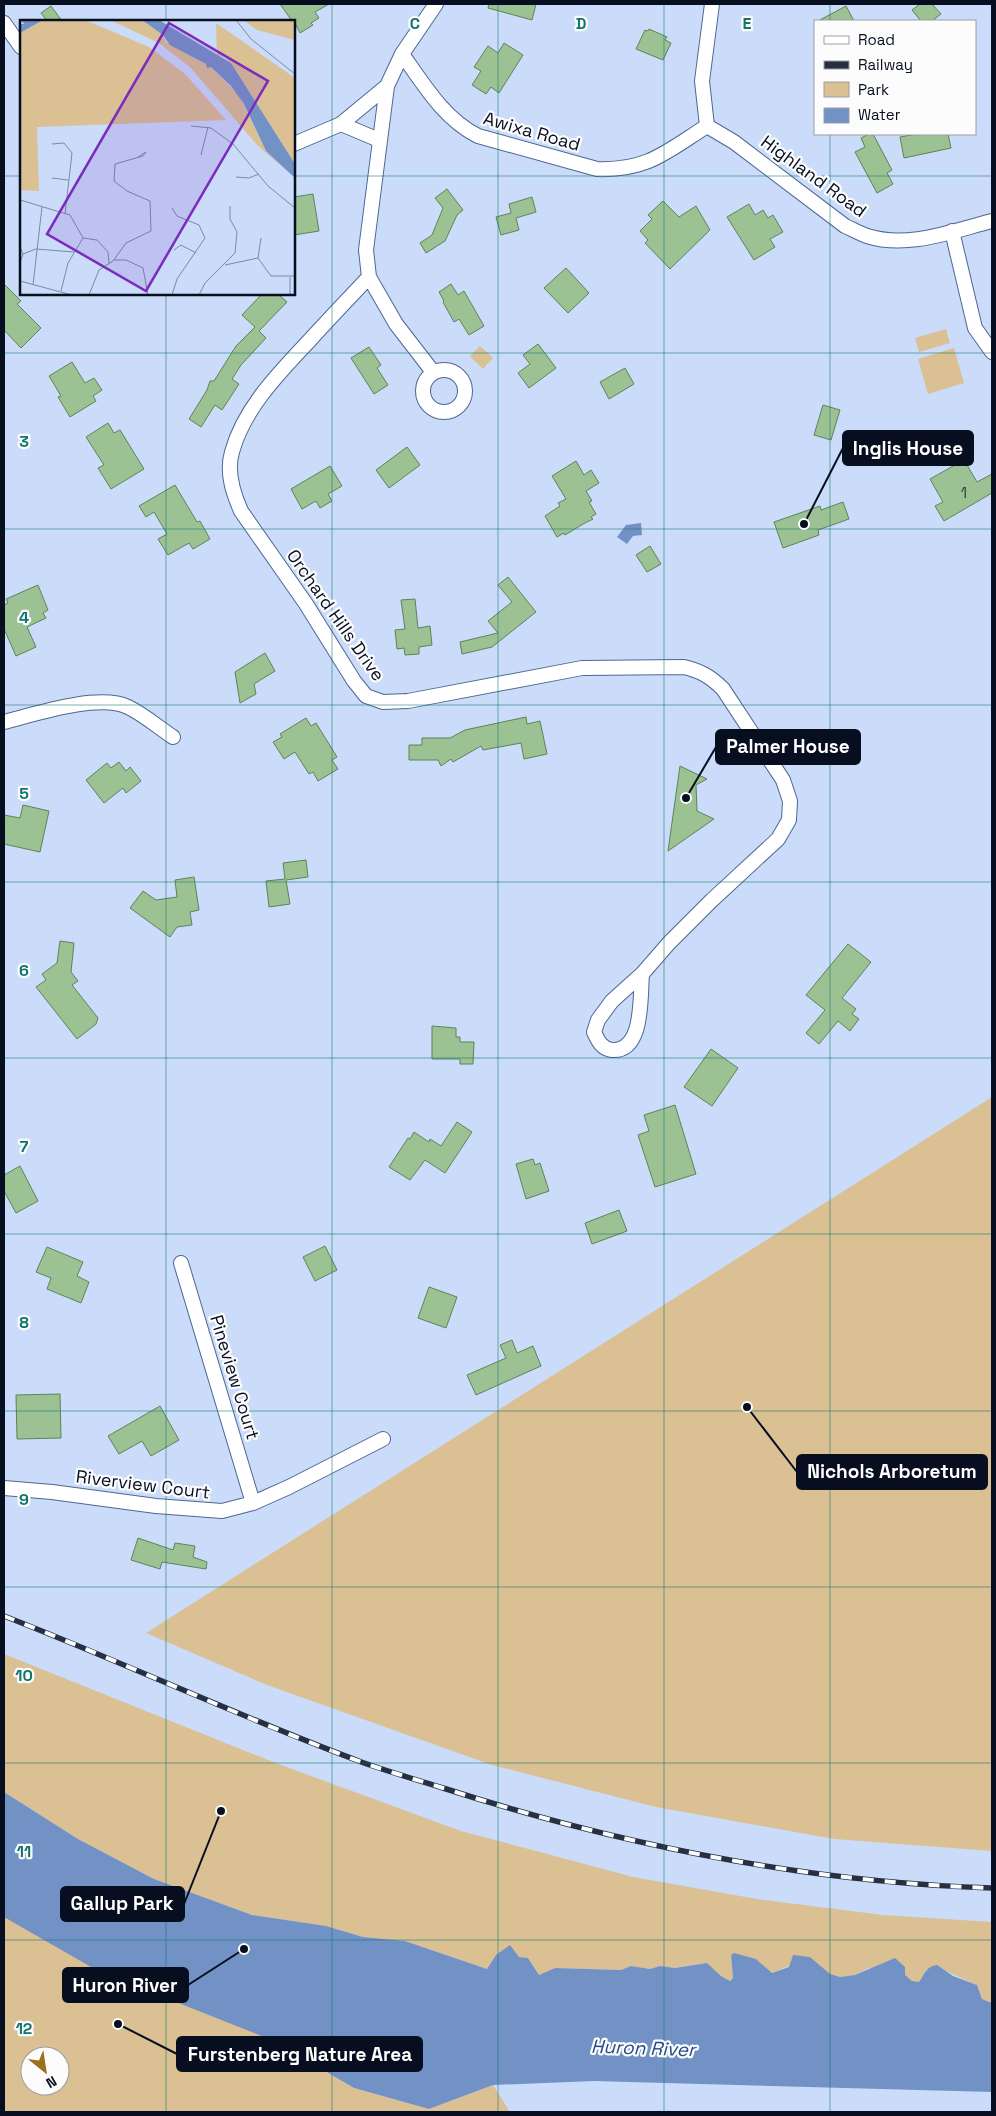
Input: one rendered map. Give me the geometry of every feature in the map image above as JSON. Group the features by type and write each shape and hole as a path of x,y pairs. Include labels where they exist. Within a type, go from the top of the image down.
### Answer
{"street":[{"path":"434,372 396,324 369,277 366,250 387,86 402,54 436,4"},
{"path":"706,126 702,81 712,4"},
{"path":"4,23 20,45"},
{"name":"Awixa Road","path":"402,54 443,109 462,128 478,136 597,169 617,170 650,162 706,126"},
{"path":"295,144 341,124 387,86"},
{"path":"341,124 379,140"},
{"name":"Highland Road","path":"706,126 734,142 846,226 866,236 907,241 992,221"},
{"path":"952,231 975,328 992,352"},
{"name":"Orchard Hills Drive","path":"369,277 268,385 240,432 232,453 230,474 235,497 241,511 306,604 354,681 366,696 383,702 408,701 582,668 684,667 697,670 711,677 723,689 783,780 790,801 789,820 778,839 712,900 669,943 642,974 612,1001 598,1020 594,1032 599,1042 607,1049 620,1050 631,1043 637,1032 642,974"},
{"path":"4,722 71,706 102,702 127,706 172,737"},
{"name":"Pineview Court","path":"181,1262 253,1503"},
{"name":"Riverview Court","path":"4,1488 196,1510 222,1511 253,1503 383,1440"}],"green space":[{"path":"946,329 950,343 919,352 915,338"},
{"path":"480,346 493,358 483,369 470,356"},
{"path":"954,348 964,383 928,394 918,359"},
{"path":"992,1097 992,1851 834,1839 656,1807 492,1765 267,1685 146,1633"},
{"path":"4,1654 273,1762 461,1831 633,1877 757,1899 883,1915 992,1922 992,2003 982,1999 977,1985 946,1971 927,1969 919,1982 912,1981 904,1975 869,1968 855,1975 840,1977 830,1975 810,1957 772,1973 756,1959 731,1955 733,1978 730,1981 721,1976 707,1963 675,1968 660,1966 650,1969 631,1966 621,1970 555,1968 539,1975 528,1958 496,1955 487,1969 405,1941 363,1937 326,1926 252,1915 154,1879 78,1839 4,1792"},
{"path":"4,1916 192,2007 274,2041 354,2088 429,2109 493,2085 510,2112 4,2112"}],"water":[{"path":"641,523 642,535 633,536 627,544 617,537 626,525"},
{"name":"Huron River","path":"4,1792 78,1839 154,1879 252,1915 326,1926 363,1937 405,1941 487,1969 496,1955 510,1945 519,1957 528,1958 539,1975 555,1968 621,1970 631,1966 650,1969 660,1966 675,1968 707,1963 721,1976 730,1981 733,1978 731,1955 734,1953 756,1959 772,1973 789,1967 793,1955 810,1957 830,1974 840,1977 855,1975 895,1958 905,1967 905,1975 912,1981 919,1982 928,1969 937,1965 953,1976 977,1985 982,1999 992,2003 992,2092 594,2081 493,2085 429,2109 354,2088 274,2041 98,1971 4,1917"}],"building":[{"path":"280,4 329,4 315,12 319,18 311,23 313,25 300,33 295,20 291,20"},
{"path":"489,4 536,4 532,20 488,8"},
{"path":"920,4 932,4 941,14 933,20 920,20 912,10"},
{"path":"51,6 61,20 46,20 41,13"},
{"path":"846,6 853,20 820,20"},
{"path":"649,29 667,37 665,40 671,43 663,60 636,49 645,30 648,31"},
{"path":"504,43 523,55 499,93 491,87 486,94 472,85 481,71 474,67 488,46 498,53"},
{"path":"867,135 874,135 892,170 887,173 893,184 877,193 855,152 865,147 861,138"},
{"path":"911,135 948,135 951,148 904,158 900,137"},
{"path":"447,189 463,210 457,215 445,241 426,253 420,243 432,235 443,208 435,198"},
{"path":"313,194 319,231 295,235 295,197"},
{"path":"532,197 536,212 516,218 519,230 501,235 496,217 511,213 509,204"},
{"path":"663,201 679,217 696,206 710,230 670,269 645,243 648,240 640,231 652,219 648,215"},
{"path":"749,204 755,215 763,210 768,218 773,215 783,232 770,239 775,247 754,260 727,217"},
{"path":"566,268 589,293 568,313 544,288"},
{"path":"4,284 21,301 17,304 41,328 21,348 4,330"},
{"path":"451,284 458,295 464,291 484,326 469,335 459,319 454,322 439,292"},
{"path":"261,295 279,295 287,302 259,331 266,338 241,365 232,379 239,384 222,410 215,405 201,427 189,419 207,390 210,381 214,381 236,346 255,327 242,315"},
{"path":"538,344 556,368 529,388 518,373 530,364 523,355"},
{"path":"369,347 381,365 377,368 388,385 374,394 351,358"},
{"path":"72,362 85,383 94,378 102,390 93,396 96,401 70,417 58,397 61,396 49,376"},
{"path":"625,368 634,384 609,399 600,382"},
{"path":"823,405 840,410 831,440 814,435"},
{"path":"108,423 114,433 120,430 144,469 111,489 98,468 104,465 86,437"},
{"path":"407,447 420,465 389,488 376,470"},
{"path":"964,460 977,482 992,474 992,493 944,521 935,506 943,502 930,479"},
{"path":"576,461 584,475 591,470 599,483 586,491 592,501 589,502 596,514 591,517 593,519 565,535 564,533 557,537 545,516 560,506 558,503 566,499 552,476"},
{"path":"330,466 342,486 328,494 332,501 320,508 316,501 302,509 291,489"},
{"path":"175,485 197,522 200,521 210,539 193,549 189,543 168,555 158,539 167,534 154,512 146,517 139,506"},
{"path":"843,502 849,519 818,530 819,535 783,548 774,522 820,506 821,510"},
{"path":"650,546 661,564 647,572 636,555"},
{"path":"508,577 536,612 492,647 462,654 460,642 498,633 488,621 512,602 498,585"},
{"path":"38,585 48,610 43,613 46,618 27,627 36,647 16,656 4,629 4,605 8,603 6,599"},
{"path":"415,599 418,628 430,626 432,645 419,647 419,654 405,655 404,648 397,649 395,630 405,629 401,600"},
{"path":"265,653 275,671 254,684 256,694 240,703 235,672"},
{"path":"526,717 527,724 540,721 547,754 524,759 521,743 483,750 481,746 453,762 451,759 441,766 438,760 409,760 409,745 422,745 422,738 450,738 465,730"},
{"path":"306,718 311,726 316,723 337,757 332,760 338,769 318,781 313,772 309,774 295,752 284,759 273,742 282,737 280,734"},
{"path":"119,762 126,771 130,767 141,781 126,793 123,788 104,803 86,780 107,763 111,768"},
{"path":"680,766 707,779 696,785 697,811 714,819 668,851"},
{"path":"23,805 49,811 40,852 4,844 4,815 20,818"},
{"path":"306,860 308,877 286,880 290,904 269,907 266,881 285,879 283,863"},
{"path":"194,877 199,910 190,912 192,925 177,927 170,937 130,908 143,891 156,900 177,897 175,880"},
{"path":"60,941 74,943 71,972 78,981 72,985 98,1018 96,1024 77,1039 36,987 46,980 42,974 57,963"},
{"path":"848,944 871,962 842,998 856,1009 852,1014 859,1019 850,1031 838,1021 819,1044 806,1033 825,1010 806,995"},
{"path":"432,1026 456,1028 456,1037 460,1037 460,1042 474,1042 473,1064 460,1064 460,1059 432,1059"},
{"path":"711,1049 738,1068 712,1106 684,1087"},
{"path":"675,1105 696,1174 655,1187 638,1135 649,1131 644,1115"},
{"path":"457,1122 472,1132 445,1173 425,1160 410,1180 389,1167 414,1132 429,1142 430,1139 441,1146"},
{"path":"533,1159 535,1165 540,1163 549,1191 526,1199 516,1164"},
{"path":"20,1166 38,1201 16,1213 4,1191 4,1175"},
{"path":"619,1210 627,1231 592,1244 585,1223"},
{"path":"325,1246 337,1270 315,1281 303,1257"},
{"path":"47,1247 83,1262 77,1276 89,1282 81,1303 47,1289 51,1278 36,1272"},
{"path":"429,1287 457,1297 446,1328 418,1318"},
{"path":"512,1340 517,1353 533,1346 541,1366 476,1395 467,1375 506,1358 500,1345"},
{"path":"60,1394 61,1438 17,1439 16,1395"},
{"path":"160,1406 179,1440 151,1456 142,1441 119,1454 108,1436"},
{"path":"138,1538 173,1550 175,1543 195,1546 193,1557 207,1562 206,1569 162,1562 160,1569 131,1560"}],"railway":[{"path":"4,1616 318,1746 364,1763 578,1827 714,1857 783,1869 852,1878 992,1888"}],"place":[{"name":"Inglis House","path":"804,524"},
{"name":"Palmer House","path":"686,798"},
{"name":"Nichols Arboretum","path":"747,1407"},
{"name":"Gallup Park","path":"221,1811"},
{"name":"Huron River","path":"244,1949"},
{"name":"Furstenberg Nature Area","path":"118,2024"}]}
